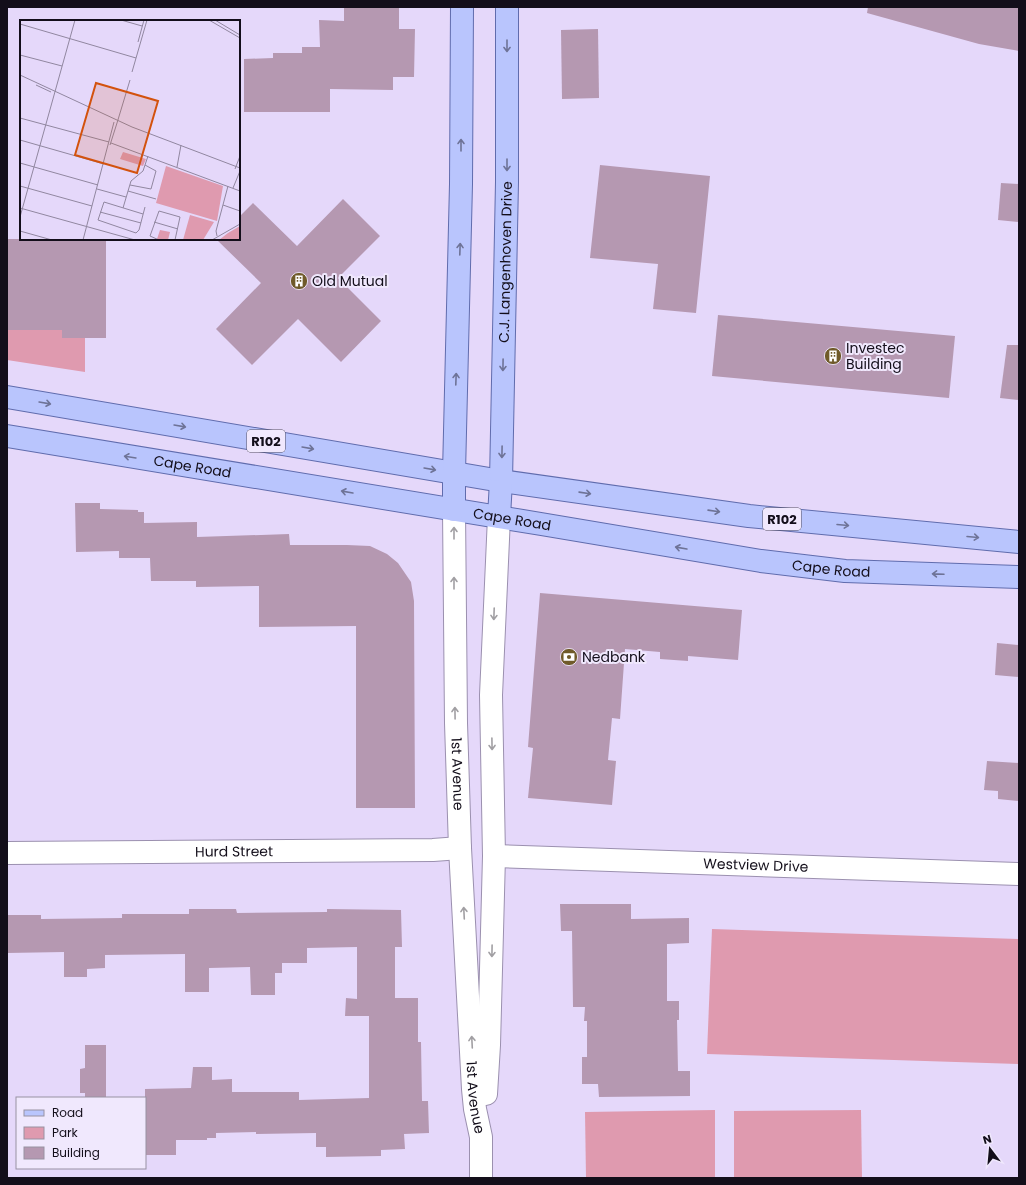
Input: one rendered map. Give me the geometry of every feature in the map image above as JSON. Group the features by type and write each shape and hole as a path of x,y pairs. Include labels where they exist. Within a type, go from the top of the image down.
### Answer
{"main road":[{"path":"454,510 461,184 462,7"},
{"name":"C.J. Langenhoven Drive","path":"499,517 507,182 507,7"},
{"name":"R102","path":"7,397 501,482 749,516 1019,542"},
{"name":"Cape Road","path":"7,436 768,562 845,571 1019,577"}],"street":[{"name":"1st Avenue","path":"454,510 455,686 460,848 473,1089 475,1109 481,1137"},
{"name":"1st Avenue","path":"481,1137 484,1122 489,1045 494,856 491,695 499,517"},
{"name":"Hurd Street","path":"7,853 425,850 460,848"},
{"name":"Westview Drive","path":"494,856 1019,874"},
{"path":"481,1137 481,1178"}],"green space":[{"path":"7,330 62,330 62,338 85,338 85,372 7,360"},
{"path":"712,929 1019,939 1019,1064 707,1054"},
{"path":"715,1110 715,1178 586,1178 585,1112"},
{"path":"861,1110 862,1178 734,1178 734,1111"}],"building":[{"path":"344,7 399,7 399,29 415,29 414,77 393,77 393,90 330,89 330,112 244,112 244,59 273,58 273,53 302,53 302,47 320,47 319,20 344,21"},
{"path":"868,7 1019,7 1019,51 979,44 867,13"},
{"path":"598,29 599,98 562,99 561,30"},
{"path":"600,165 710,176 696,313 653,309 658,264 590,258"},
{"path":"1001,183 1019,184 1019,222 998,220"},
{"name":"Old Mutual","path":"343,199 380,236 338,278 381,321 341,362 298,319 252,365 216,329 261,283 217,240 240,240 240,216 253,203 297,246"},
{"path":"7,239 106,240 106,338 62,338 62,330 7,330"},
{"name":"Investec Building","path":"718,315 955,336 949,398 712,376"},
{"path":"1007,345 1019,345 1019,400 1000,398"},
{"path":"75,503 100,503 100,509 138,510 138,512 144,512 144,523 197,522 197,537 289,534 290,545 370,546 387,554 398,563 411,582 414,601 415,808 356,808 356,626 259,627 259,586 196,587 196,581 151,581 150,558 119,558 119,551 76,552"},
{"name":"Nedbank","path":"540,593 742,610 738,660 688,656 688,661 660,659 660,652 625,649 620,719 612,718 608,760 616,761 612,805 528,798 533,748 528,747"},
{"path":"997,643 1019,645 1019,677 995,675"},
{"path":"987,761 1019,763 1019,801 998,799 998,791 984,790"},
{"path":"560,904 631,904 631,919 689,918 689,943 667,944 667,1001 679,1001 679,1020 677,1020 678,1071 690,1071 690,1096 599,1097 598,1084 582,1084 582,1057 587,1057 587,1021 584,1021 585,1007 573,1007 572,931 561,931"},
{"path":"189,909 236,909 237,913 327,912 327,909 401,910 402,947 395,947 395,998 418,998 418,1042 421,1042 422,1101 428,1101 429,1133 404,1134 405,1149 381,1150 381,1156 326,1157 326,1147 316,1147 316,1133 256,1134 256,1132 216,1133 216,1138 207,1138 207,1140 176,1140 176,1155 146,1155 145,1089 191,1088 193,1067 212,1067 212,1080 232,1079 232,1092 299,1092 299,1100 369,1098 369,1016 345,1016 346,998 357,999 357,947 307,948 307,963 282,963 282,973 275,973 275,995 251,995 250,967 209,968 209,992 185,992 185,954 105,955 105,968 87,969 87,977 64,977 64,952 7,953 7,915 41,915 41,919 122,918 122,914 189,914"},
{"path":"85,1045 106,1045 106,1097 85,1097 85,1093 80,1093 80,1069 85,1068"}],"place":[{"name":"Old Mutual","path":"299,281"},
{"name":"Investec Building","path":"833,356"},
{"name":"Nedbank","path":"569,657"}]}
